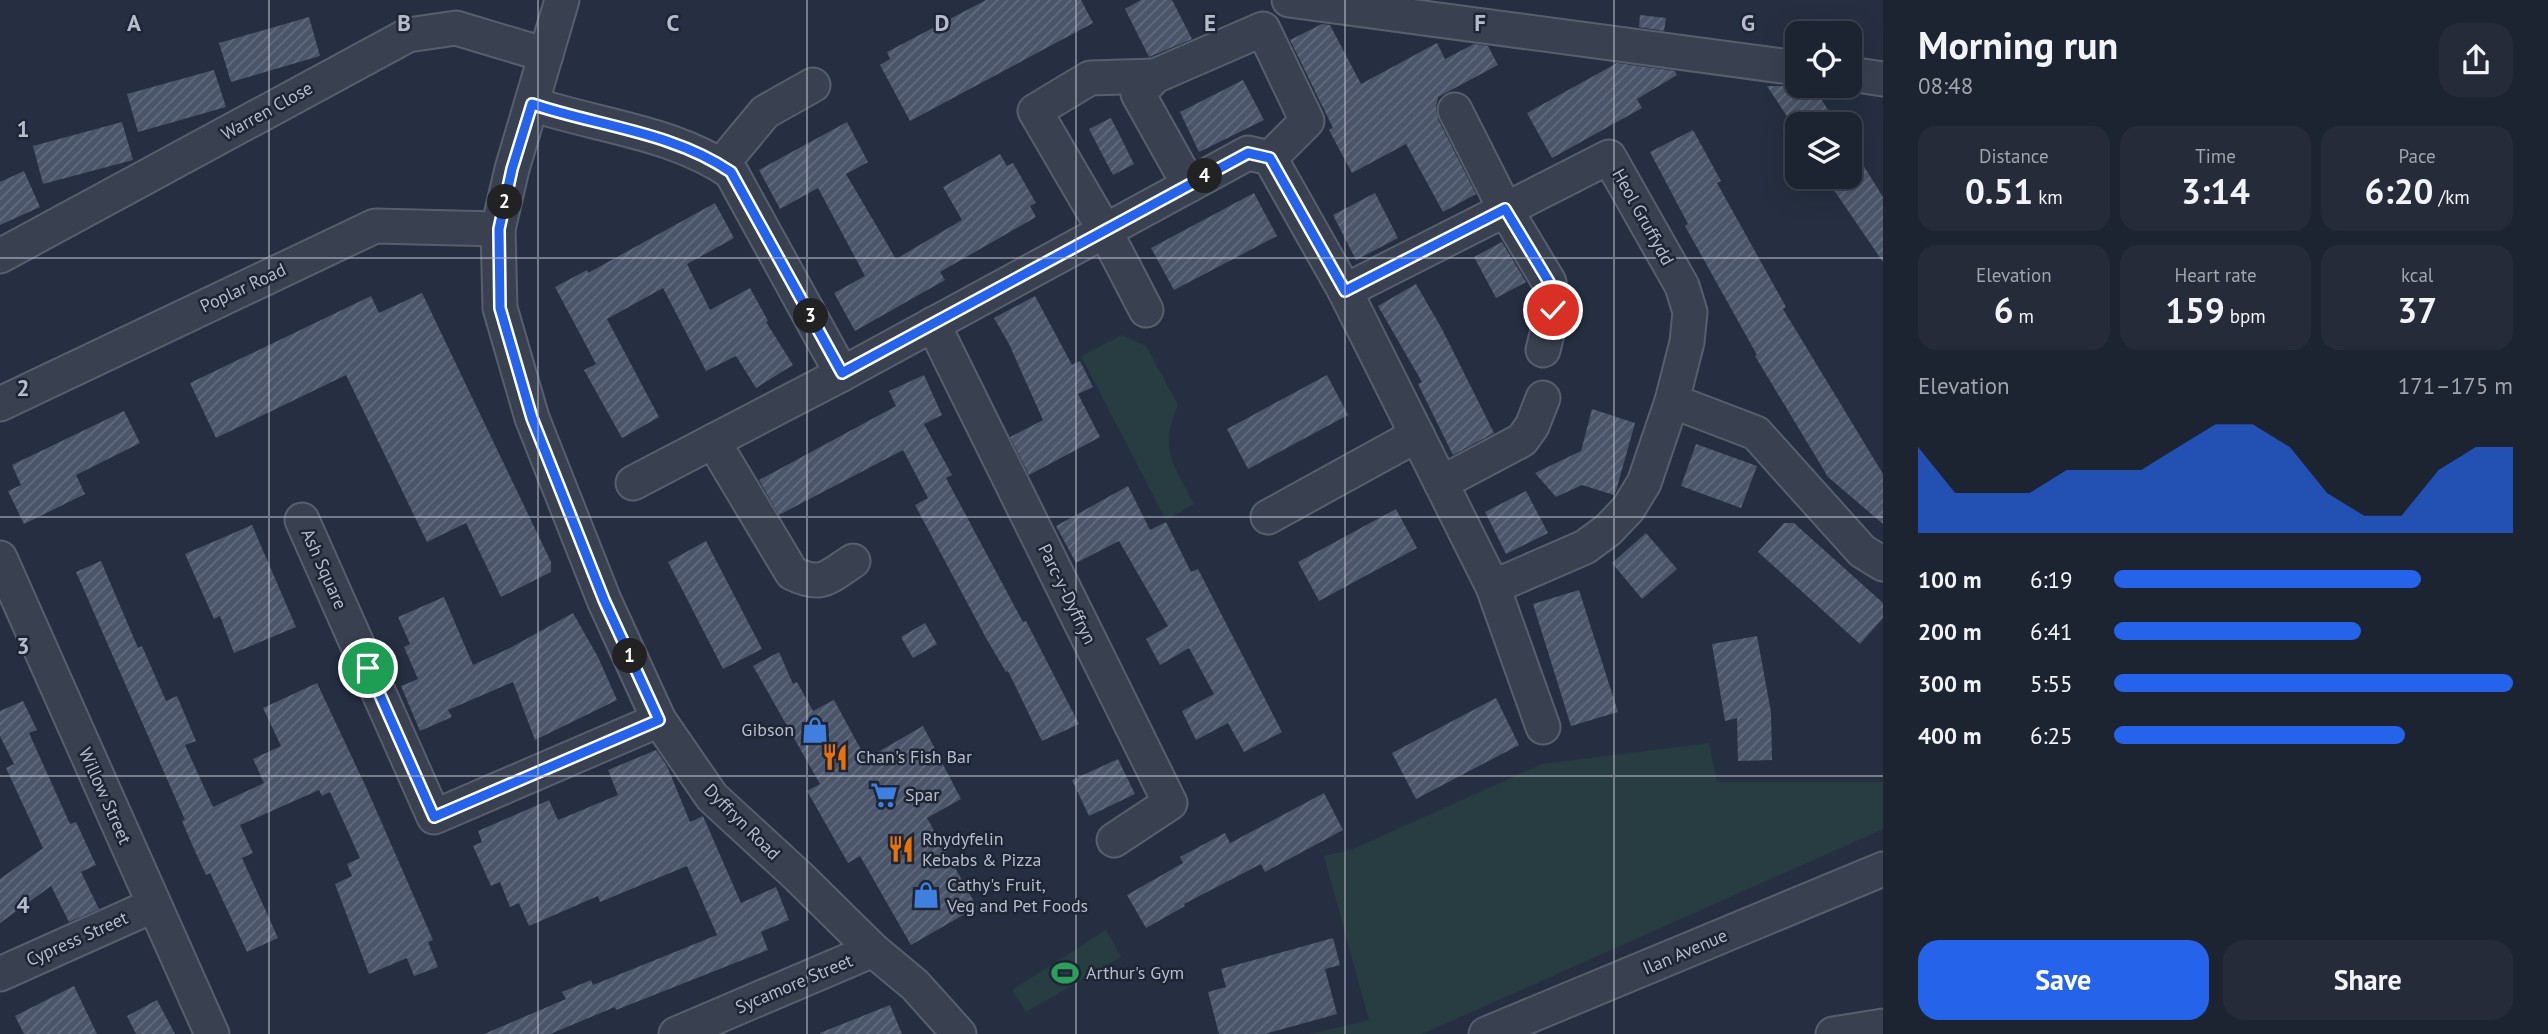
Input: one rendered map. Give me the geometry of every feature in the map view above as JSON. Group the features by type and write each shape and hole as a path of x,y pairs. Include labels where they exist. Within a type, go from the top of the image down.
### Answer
{"street":[{"name":"Dyffryn Road","path":"562,0 512,169 499,229 500,308 532,418 604,600 659,720 712,797 873,950 915,985 959,1034"},
{"path":"1289,0 1785,66"},
{"name":"Warren Close","path":"0,256 408,35 456,28 546,55"},
{"path":"1146,310 1105,231 1035,111 1090,78 1155,76 1263,29 1307,121 1270,158"},
{"path":"1155,76 1138,94 1189,185"},
{"path":"1862,76 1883,79"},
{"path":"721,165 765,112 813,85"},
{"path":"532,104 665,141 708,156 731,172 842,373"},
{"path":"1455,110 1505,209 1549,282 1553,310 1543,350"},
{"path":"633,482 1046,264 1248,153 1270,158 1345,291 1493,587 1543,727"},
{"name":"Heol Gruffydd","path":"1345,291 1609,157 1682,286 1690,312 1687,342 1672,401 1644,483 1628,509 1608,530 1585,547 1493,587"},
{"name":"Poplar Road","path":"0,404 375,226 499,229"},
{"name":"Parc-y-Dyffryn","path":"933,324 1170,803 1114,840"},
{"path":"1441,483 1522,440 1532,426 1543,398"},
{"path":"1672,401 1756,433 1862,551 1883,564"},
{"path":"1268,517 1417,435"},
{"path":"713,440 792,573 808,581 824,580 853,561"},
{"name":"Ash Square","path":"302,520 434,817 659,720"},
{"name":"Willow Street","path":"0,558 9,606 154,905 212,1034"},
{"name":"Ilan Avenue","path":"1486,1034 1876,880"},
{"name":"Cypress Street","path":"0,974 154,905"},
{"name":"Sycamore Street","path":"676,1034 873,950"},
{"path":"1833,1034 1883,1026"}],"green space":[{"path":"1122,335 1146,346 1178,405 1169,434 1169,446 1175,467 1194,504 1166,520 1081,356"},
{"path":"1709,743 1717,782 1883,782 1883,829 1422,1034 1309,1034 1369,1020 1324,856 1353,849 1542,764"},
{"name":"Arthur's Gym","path":"1106,930 1121,957 1026,1012 1012,990"}],"building":[{"path":"986,0 1081,0 1093,23 910,121 880,65 890,59 887,52"},
{"path":"1141,0 1172,0 1192,39 1149,57 1125,9"},
{"path":"1640,15 1666,18 1664,31 1639,27"},
{"path":"309,17 320,56 231,82 219,43"},
{"path":"1322,24 1330,25 1361,84 1437,43 1445,59 1474,44 1488,46 1498,65 1438,97 1436,108 1438,119 1476,194 1443,212 1406,144 1352,173 1329,130 1333,128 1290,40"},
{"path":"1617,63 1675,71 1677,75 1637,99 1642,108 1552,158 1527,113"},
{"path":"214,70 226,107 138,132 127,94"},
{"path":"1243,80 1264,120 1199,152 1180,112"},
{"path":"1767,86 1785,86 1785,98 1821,98 1829,112 1785,112"},
{"path":"1111,118 1134,164 1113,175 1089,129"},
{"path":"122,122 133,160 43,184 33,146"},
{"path":"847,122 868,162 846,174 896,259 962,220 943,187 1000,154 1007,166 1013,163 1036,203 1030,206 1036,217 940,272 945,280 855,331 834,293 865,276 818,188 780,209 759,170"},
{"path":"1693,130 1721,181 1717,183 1786,307 1783,309 1883,474 1883,524 1828,477 1755,356 1757,355 1685,226 1688,224 1650,152"},
{"path":"1862,163 1883,197 1883,262 1833,189 1862,189"},
{"path":"24,171 40,207 0,225 0,182"},
{"path":"1254,193 1277,236 1174,290 1151,248"},
{"path":"1375,193 1398,238 1356,260 1333,215"},
{"path":"715,203 734,238 687,264 710,310 750,288 768,321 766,322 793,365 756,388 736,356 706,371 663,288 607,319 659,417 622,438 584,370 596,364 555,287 587,270 588,273"},
{"path":"1502,242 1526,282 1496,298 1474,257"},
{"path":"1416,284 1442,329 1494,433 1453,455 1418,384 1422,382 1378,306"},
{"path":"422,293 551,562 551,572 501,597 466,523 427,542 346,375 216,438 190,383 371,296 379,313"},
{"path":"1035,296 1072,365 1080,361 1093,387 1078,394 1100,437 1029,475 1010,437 1043,420 1009,344 994,318"},
{"path":"924,375 942,415 924,424 952,475 946,478 1023,622 1026,621 1079,724 1042,741 1008,671 1006,672 986,638 915,505 928,498 903,450 779,515 759,480 896,406 889,391"},
{"path":"1327,375 1348,415 1248,469 1227,429"},
{"path":"1592,409 1635,423 1616,491 1614,495 1582,485 1556,497 1535,473 1581,451"},
{"path":"124,411 140,443 76,475 85,494 24,524 8,491 21,485 12,465"},
{"path":"1696,444 1757,466 1741,508 1681,486"},
{"path":"1128,486 1150,530 1166,522 1191,572 1198,569 1282,732 1244,752 1228,723 1196,740 1182,711 1214,694 1189,648 1160,665 1146,639 1168,626 1119,541 1076,563 1056,526"},
{"path":"1526,491 1548,533 1506,554 1485,512"},
{"path":"1396,509 1417,548 1319,601 1298,562"},
{"path":"1784,523 1794,523 1883,603 1883,618 1860,644 1758,552"},
{"path":"252,525 296,627 234,653 220,616 214,619 185,554"},
{"path":"1646,533 1677,569 1642,599 1612,563"},
{"path":"706,541 762,649 723,669 668,562"},
{"path":"101,561 138,648 142,646 166,701 177,696 196,741 185,745 213,807 264,783 253,759 281,746 263,708 317,683 433,940 428,942 438,967 414,976 407,958 369,974 335,884 352,876 347,864 360,858 330,792 322,796 319,790 240,825 253,853 242,858 278,938 247,952 210,873 206,875 194,849 182,821 185,820 76,572"},
{"path":"1579,590 1618,712 1571,726 1533,604"},
{"path":"444,597 473,665 573,613 598,657 617,700 535,740 513,682 448,710 452,717 420,731 401,686 418,679 404,647 410,644 398,617"},
{"path":"925,623 937,644 913,658 901,637"},
{"path":"1757,636 1771,712 1772,760 1738,761 1737,718 1725,721 1712,644"},
{"path":"779,652 793,684 797,682 813,711 834,700 866,759 923,726 961,799 927,818 977,907 911,945 860,856 848,863 807,791 820,784 753,666"},
{"path":"1496,698 1519,745 1416,799 1392,753"},
{"path":"23,701 37,730 29,733 70,824 76,822 96,865 81,872 99,909 69,922 51,886 0,923 0,879 43,848 6,768 14,764 0,736 0,711"},
{"path":"656,750 667,766 690,822 703,816 741,903 776,887 789,920 761,932 768,950 616,1010 615,1007 550,1034 484,1034 566,999 562,992 591,980 593,985 717,935 687,866 600,902 598,896 529,926 519,903 510,907 500,882 491,886 473,846 482,842 478,831 549,800 558,820 618,795 608,770"},
{"path":"1118,759 1135,794 1089,816 1072,780"},
{"path":"1324,793 1343,830 1265,872 1261,864 1184,904 1185,906 1146,928 1127,895 1183,863 1180,857 1225,833 1230,843"},
{"path":"1333,938 1340,965 1325,969 1337,1014 1265,1034 1219,1034 1208,992 1226,987 1221,969"},
{"path":"74,986 97,1034 24,1034 15,1016"},
{"path":"157,1000 175,1034 136,1034 127,1016"},
{"path":"890,1005 902,1034 820,1034 820,1033"}],"place":[{"name":"Gibson","path":"815,730"},
{"name":"Chan's Fish Bar","path":"835,757"},
{"name":"Spar","path":"884,795"},
{"name":"Rhydyfelin Kebabs & Pizza","path":"901,849"},
{"name":"Cathy's Fruit, Veg and Pet Foods","path":"926,895"},
{"name":"Arthur's Gym","path":"1065,973"}],"route":[{"path":"368,668 434,817 659,720 604,600 532,418 500,308 499,229 512,169 532,104 665,141 708,156 731,172 842,373 1248,153 1270,158 1345,291 1505,209 1549,282 1553,310"}]}
